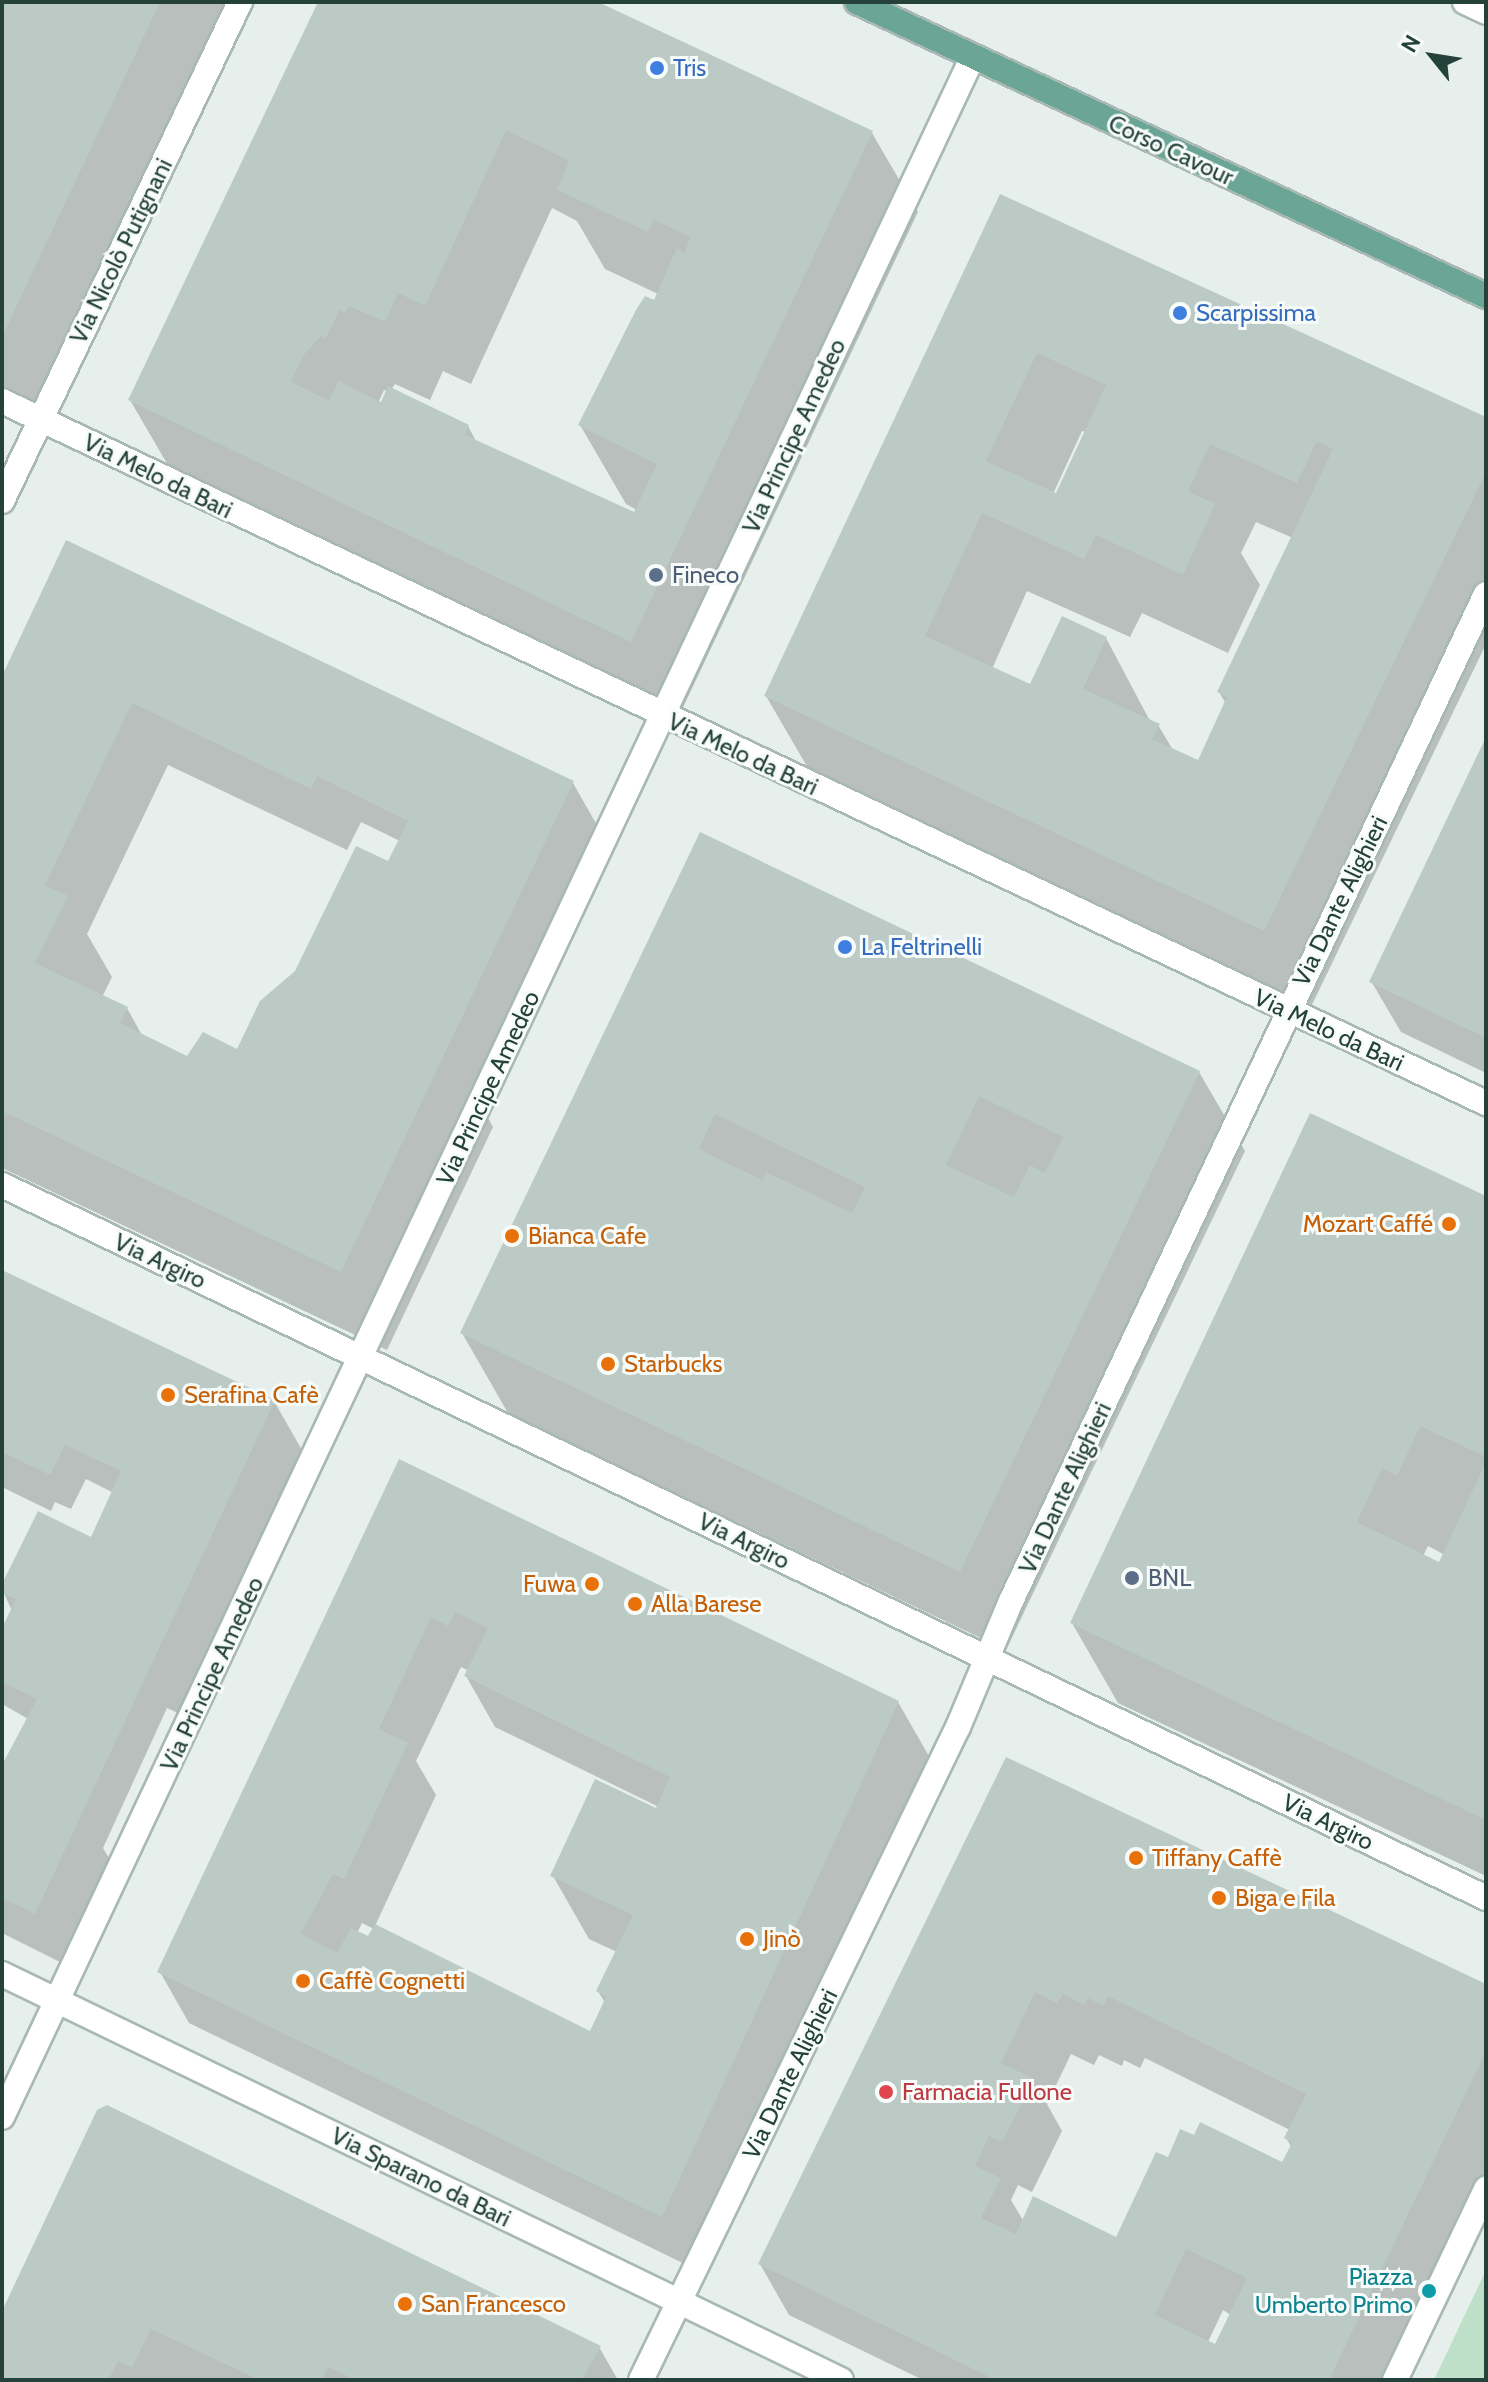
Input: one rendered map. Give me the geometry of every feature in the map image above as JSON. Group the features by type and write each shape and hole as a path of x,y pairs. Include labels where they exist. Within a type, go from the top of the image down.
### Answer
{"main road":[{"name":"Corso Cavour","path":"857,2 1486,296"}],"street":[{"name":"Via Nicolò Putignani","path":"2,501 240,2"},
{"path":"1465,2 1486,12"},
{"name":"Via Principe Amedeo","path":"2,2117 972,58"},
{"name":"Via Melo da Bari","path":"2,401 662,717 1486,1103"},
{"name":"Via Dante Alighieri","path":"641,2380 988,1658 1288,1011 1486,594"},
{"name":"Via Argiro","path":"2,1185 1486,1898"},
{"name":"Via Sparano da Bari","path":"2,1974 841,2380"},
{"path":"1395,2380 1486,2189"}],"green space":[{"path":"1486,2270 1486,2380 1434,2380"}],"building":[{"path":"2,2 160,2 2,337"},
{"path":"318,2 598,2 873,131 631,642 128,400","holes":["506,130 569,161 557,190 648,232 654,220 690,237 685,253 677,248 654,300 645,296 636,310 578,425 657,464 634,512 465,435 469,425 388,386 381,402 338,381 329,401 291,382 303,356 321,336 325,339 340,310 345,313 349,306 385,322 398,293 425,306"]},
{"path":"1000,194 1486,417 1486,472 1264,931 764,696","holes":["1037,353 1106,385 1056,493 986,461","1317,441 1333,449 1217,692 1227,697 1198,760 1152,739 1160,724 1083,689 1107,637 1062,616 1030,684 925,636 982,513 1084,559 1096,535 1183,575 1215,504 1188,491 1210,444 1297,483"]},
{"path":"66,540 574,781 341,1272 2,1111 2,676","holes":["132,703 311,789 317,776 408,821 388,861 356,846 295,971 260,1001 237,1049 203,1032 187,1056 120,1023 128,1007 35,963 68,896 45,885"]},
{"path":"1486,737 1486,1038 1369,982"},
{"path":"700,832 1200,1071 960,1572 460,1333","holes":["979,1096 1063,1137 1045,1173 1030,1165 1014,1197 946,1165","715,1114 865,1187 852,1213 766,1172 762,1180 699,1149"]},
{"path":"1310,1113 1486,1196 1486,1457 1420,1426 1397,1476 1382,1468 1357,1522 1439,1562 1486,1462 1486,1820 1070,1623"},
{"path":"2,1270 275,1400 35,1914 2,1898 2,1765 37,1699 2,1682 2,1628 16,1599 2,1593 2,1584 38,1511 91,1537 121,1471 65,1445 50,1475 2,1452"},
{"path":"399,1459 899,1701 662,2217 157,1972","holes":["455,1612 488,1628 464,1676 670,1777 656,1808 595,1779 550,1876 633,1915 596,1991 606,1997 590,2031 375,1924 368,1936 351,1928 337,1953 301,1934 333,1874 344,1879 408,1743 379,1729 431,1617 448,1626"]},
{"path":"1006,1757 1486,1984 1486,2051 1329,2380 996,2380 758,2264","holes":["1035,1992 1057,2003 1063,1994 1085,2005 1088,1998 1104,2006 1108,1996 1306,2094 1284,2138 1292,2143 1282,2162 1200,2122 1194,2135 1180,2129 1168,2157 1156,2152 1116,2237 1033,2196 1016,2234 981,2218 1001,2178 975,2166 989,2136 1002,2142 1034,2079 1001,2063","1186,2249 1247,2278 1215,2344 1155,2315"]},
{"path":"107,2105 601,2346 582,2380 356,2380 328,2367 322,2380 259,2380 151,2329 132,2367 118,2361 108,2380 2,2380 2,2311 97,2110"}],"place":[{"name":"Tris","path":"657,68"},
{"name":"Scarpissima","path":"1180,313"},
{"name":"Fineco","path":"656,575"},
{"name":"La Feltrinelli","path":"845,947"},
{"name":"Mozart Caffé","path":"1449,1224"},
{"name":"Bianca Cafe","path":"512,1236"},
{"name":"Starbucks","path":"608,1364"},
{"name":"Serafina Cafè","path":"168,1395"},
{"name":"BNL","path":"1132,1578"},
{"name":"Fuwa","path":"592,1584"},
{"name":"Alla Barese","path":"635,1604"},
{"name":"Tiffany Caffè","path":"1136,1858"},
{"name":"Biga e Fila","path":"1219,1898"},
{"name":"Jinò","path":"747,1939"},
{"name":"Caffè Cognetti","path":"303,1981"},
{"name":"Farmacia Fullone","path":"886,2092"},
{"name":"Piazza Umberto Primo","path":"1429,2291"},
{"name":"San Francesco","path":"405,2304"}]}
